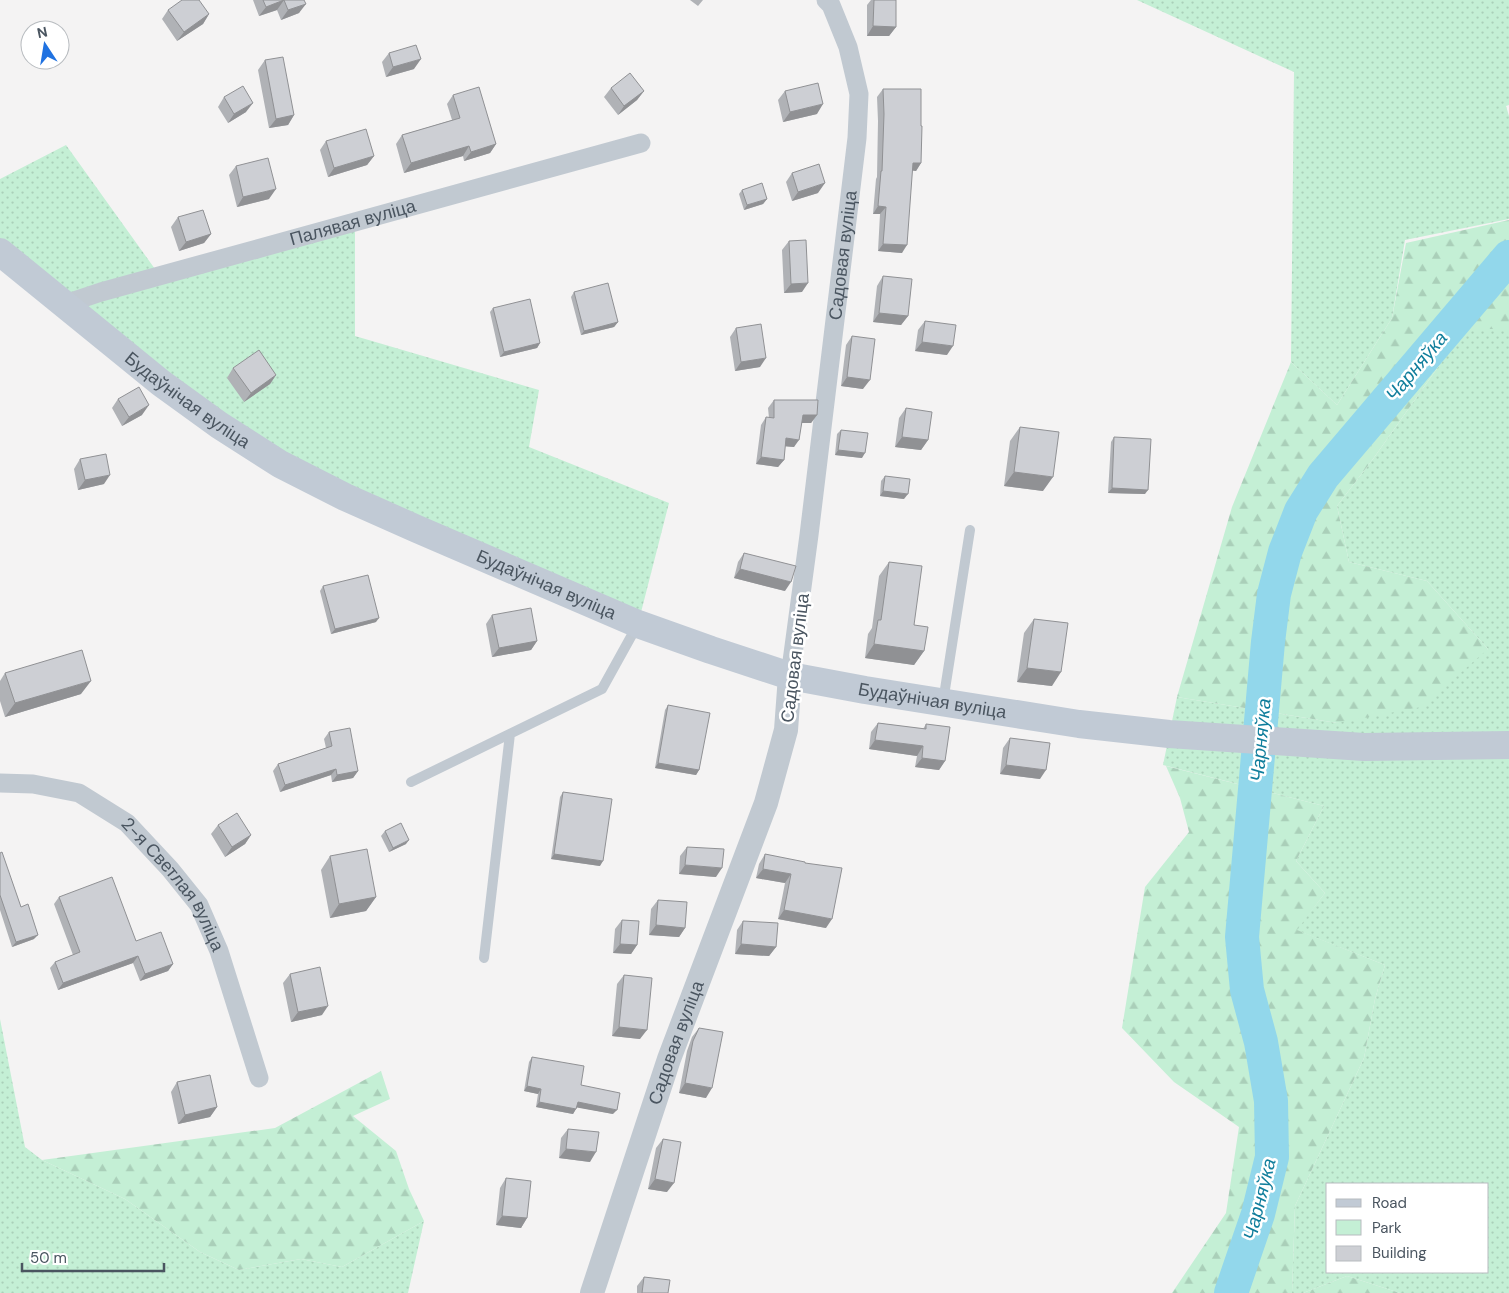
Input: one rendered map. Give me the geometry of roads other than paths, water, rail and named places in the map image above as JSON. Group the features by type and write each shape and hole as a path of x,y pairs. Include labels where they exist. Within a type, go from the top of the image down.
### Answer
{"main road":[{"name":"Будаўнічая вуліца","path":"0,252 161,383 219,425 280,464 344,497 417,530 638,624 790,676 943,703 1079,724 1169,734 1364,748 1509,745"}],"street":[{"name":"Садовая вуліца","path":"592,1293 669,1059 766,803 786,730 790,676 800,613 857,138 859,94 848,47 831,5 826,0"},
{"name":"Палявая вуліца","path":"65,304 101,292 641,143"},
{"name":"2-я Светлая вуліца","path":"0,783 33,784 79,793 127,824 170,869 199,905 219,951 260,1078"}],"lane":[{"path":"943,703 970,530"},
{"path":"411,782 602,689 638,624"},
{"path":"484,958 510,734"}],"waterway":[{"name":"Чарняўка","path":"1231,1293 1258,1214 1272,1157 1271,1101 1261,1042 1247,990 1242,937 1268,642 1274,594 1285,552 1301,511 1323,476 1509,257"}]}
